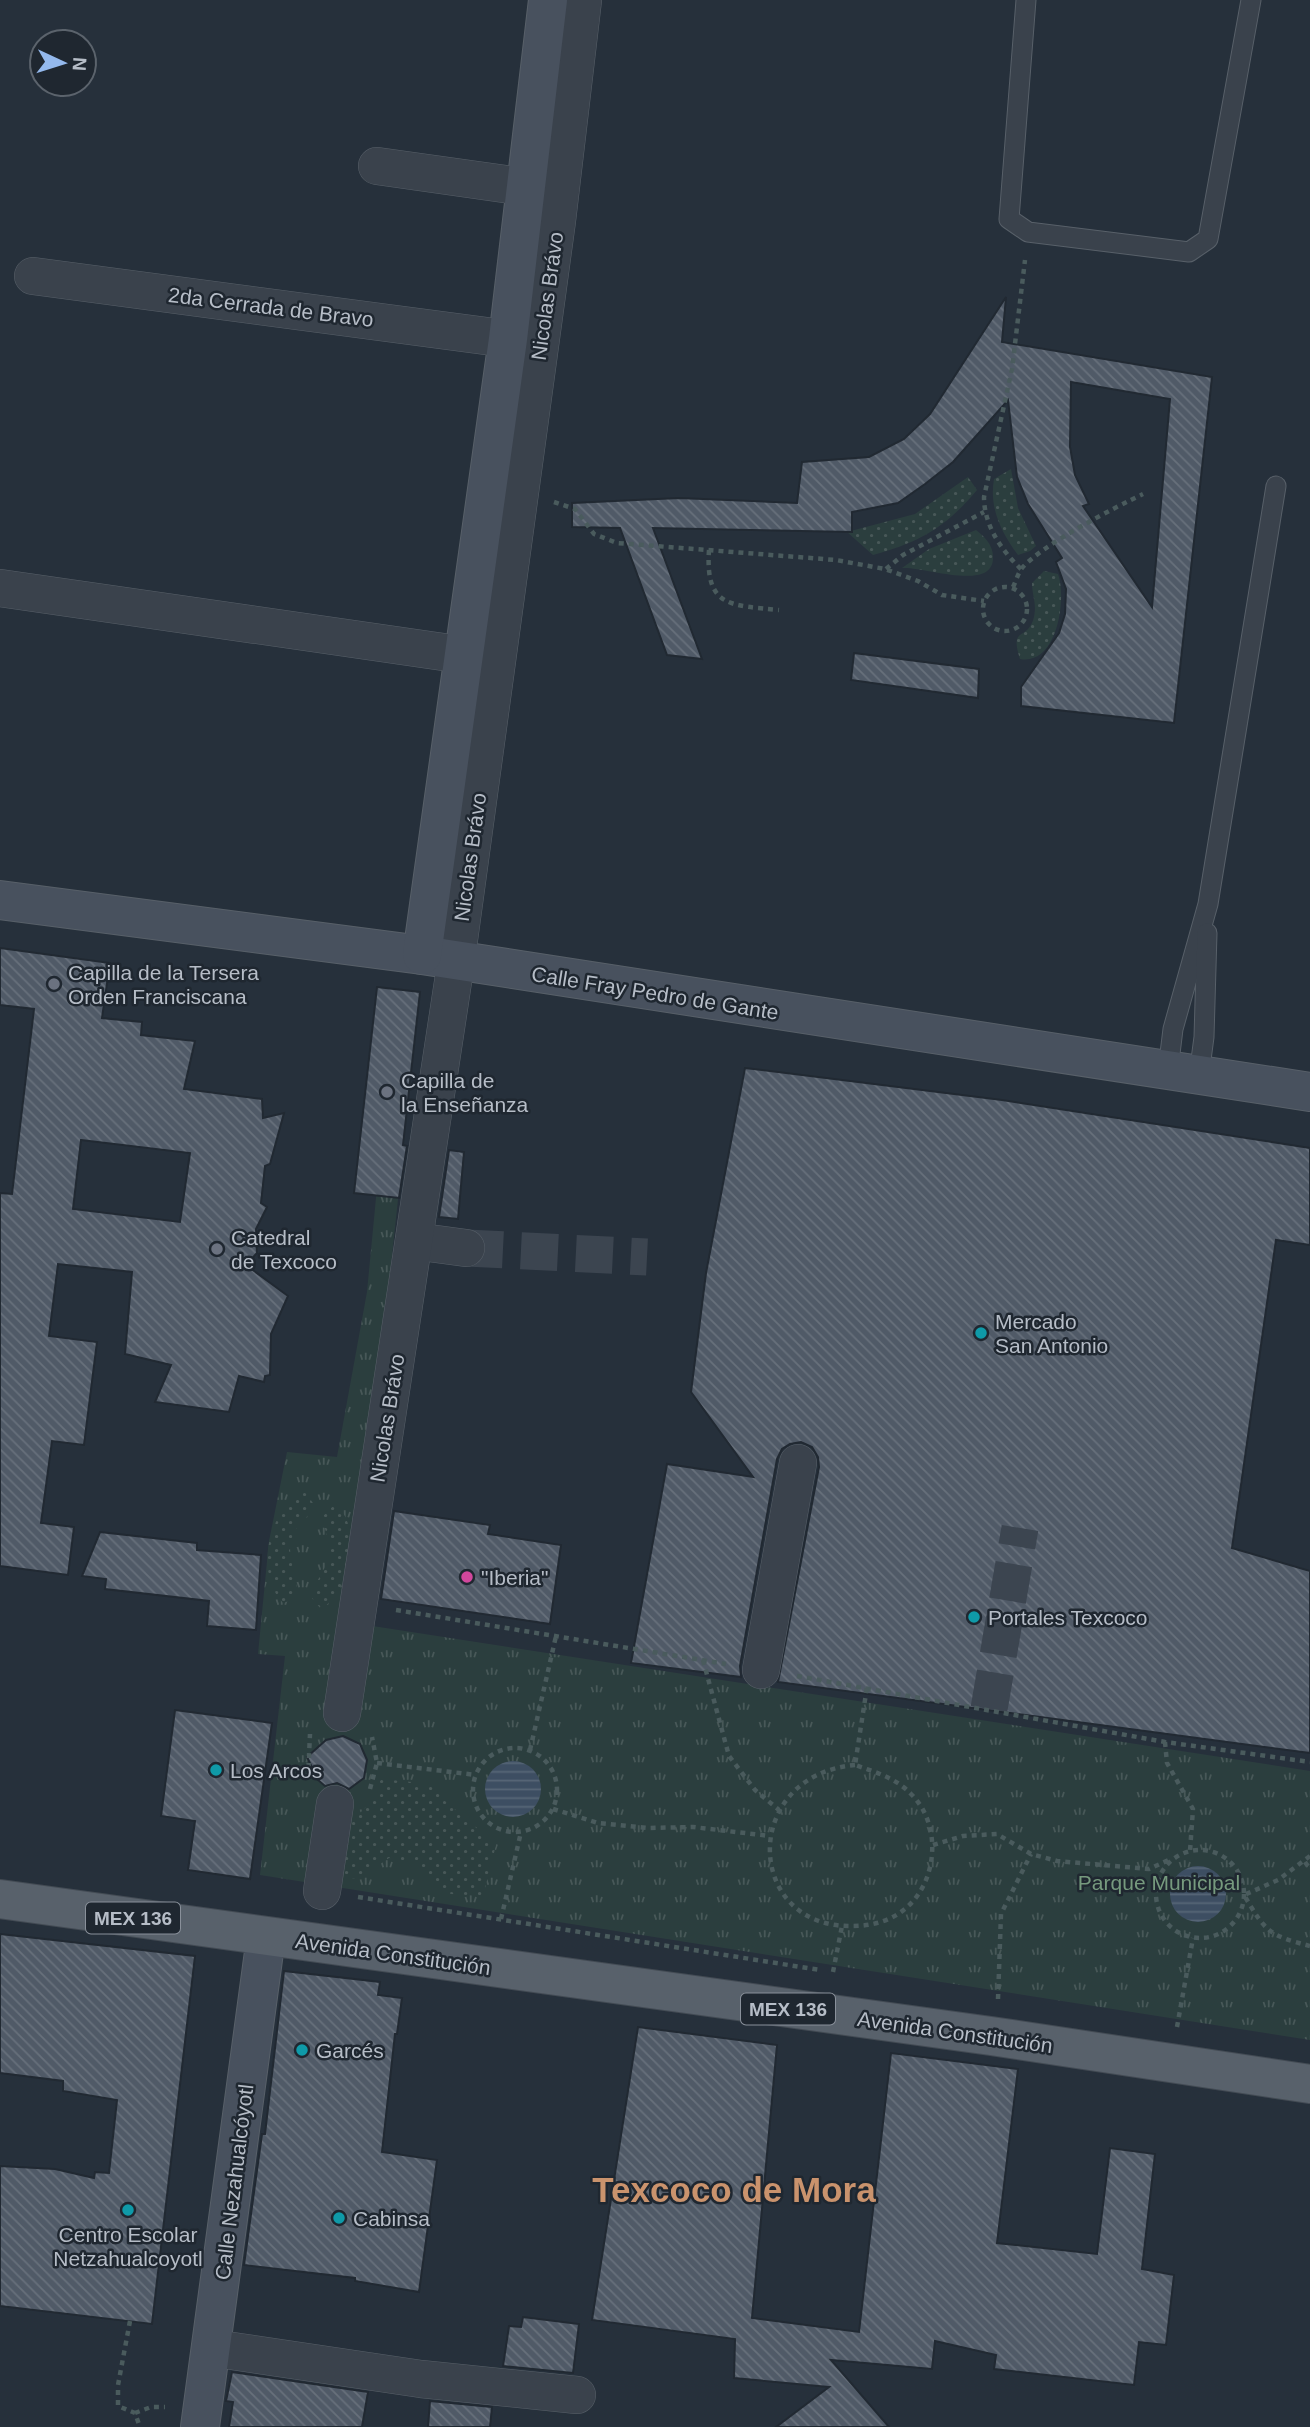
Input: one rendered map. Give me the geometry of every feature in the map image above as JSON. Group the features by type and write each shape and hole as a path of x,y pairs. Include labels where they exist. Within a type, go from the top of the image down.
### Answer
{"main road":[{"name":"MEX 136","path":"0,1899 266,1937"},
{"name":"Avenida Constitución","path":"266,1937 991,2036 1310,2084"}],"street":[{"name":"Nicolas Brávo","path":"326,1718 359,1606 414,1241 464,655 508,339 548,0"},
{"name":"Nicolas Brávo","path":"439,959 519,500 583,0"},
{"path":"377,166 526,187"},
{"name":"2da Cerrada de Bravo","path":"33,276 508,339"},
{"path":"0,588 464,655"},
{"name":"Calle Fray Pedro de Gante","path":"0,900 439,959 1310,1092"},
{"path":"414,1241 466,1248"},
{"path":"761,1670 798,1463"},
{"path":"322,1891 335,1804"},
{"name":"Calle Nezahualcóyotl","path":"200,2427 266,1937"},
{"path":"212,2348 421,2379 577,2395"}],"lane":[{"path":"1026,0 1009,219 1028,232 1189,252 1209,240 1251,0"},
{"path":"1183,1072 1173,1029 1208,904 1276,486"},
{"path":"1183,1072 1204,1037 1208,904"}],"path":[{"path":"1021,569 1004,553 984,512 986,476 1012,369 1028,232"},
{"path":"1013,587 1021,569 1110,510 1143,494"},
{"path":"519,500 561,503 575,509 594,534 617,543 836,560 886,569 918,581 942,596 984,601"},
{"path":"886,569 904,555 984,512"},
{"path":"709,550 707,576 715,594 731,605 779,610"},
{"path":"1013,587 1026,600 1026,617 1014,630 997,630 984,618 984,601 996,588 1013,587"},
{"path":"359,1606 867,1687 1165,1742 1310,1762"},
{"path":"530,1750 556,1636"},
{"path":"703,1660 729,1756 755,1790 779,1810"},
{"path":"855,1765 867,1687"},
{"path":"326,1718 360,1721 372,1737 377,1763 370,1789 351,1800 335,1804 308,1794 326,1718"},
{"path":"1165,1742 1167,1763 1193,1809 1190,1851"},
{"path":"504,1750 530,1750 551,1768 557,1795 553,1809 534,1828 521,1832 506,1832 483,1816 475,1804 476,1775 493,1755 504,1750"},
{"path":"377,1763 476,1775"},
{"path":"855,1765 893,1780 913,1795 924,1814 933,1845 928,1879 914,1901 897,1916 877,1923 842,1926 817,1921 799,1911 780,1890 772,1866 770,1836 779,1810 791,1791 822,1771 855,1765"},
{"path":"553,1809 598,1823 649,1828 693,1827 770,1836"},
{"path":"501,1919 521,1832"},
{"path":"933,1845 963,1836 998,1834 1031,1854 1057,1861 1149,1869 1190,1851 1204,1850 1230,1862 1238,1871 1244,1895 1259,1922 1275,1937 1310,1946"},
{"path":"991,2036 999,1999 1001,1913 1031,1854"},
{"path":"1244,1895 1278,1880 1306,1863 1310,1856"},
{"path":"1176,1857 1158,1881 1156,1896 1167,1924 1193,1938 1208,1938 1234,1923 1242,1910 1244,1895"},
{"path":"1306,1863 1310,1869"},
{"path":"322,1891 847,1975"},
{"path":"833,1972 842,1926"},
{"path":"1177,2027 1193,1938"},
{"path":"985,1997 1012,2001"},
{"path":"1163,2025 1190,2029"},
{"path":"130,2321 118,2385 118,2406 135,2413 140,2427"}],"green space":[{"path":"1011,469 1018,508 1036,546 1018,555 1006,538 993,500 994,479"},
{"path":"968,477 977,490 965,503 931,532 905,545 873,555 847,532 915,514"},
{"path":"976,530 988,542 993,553 990,568 982,574 956,575 902,568 929,549"},
{"path":"1044,571 1058,574 1060,614 1051,642 1043,652 1033,658 1020,659 1018,637 1031,625 1035,612 1032,583"},
{"name":"Parque Municipal","path":"396,990 420,992 353,1623 1310,1771 1310,2040 260,1875 285,1656 258,1654 269,1541 287,1452 337,1457 367,1292"},
{"path":"304,1491 316,1507 294,1533 290,1550 296,1583 295,1599 283,1603 274,1590 269,1575 269,1542 281,1512"},
{"path":"335,1504 344,1514 349,1528 350,1558 340,1588 321,1609 311,1597 330,1554 321,1518"},
{"path":"381,1779 432,1784 444,1800 496,1845 483,1896 451,1894 433,1883 414,1862 389,1858 360,1878 338,1879 346,1820 364,1809"}],"water":[{"path":"513,1761 524,1763 533,1769 539,1778 539,1800 533,1809 524,1815 513,1817 502,1815 493,1809 487,1800 485,1789 487,1778 493,1769 502,1763"},
{"path":"1198,1866 1209,1868 1218,1874 1224,1883 1224,1905 1218,1914 1209,1920 1198,1922 1187,1920 1178,1914 1172,1905 1170,1894 1172,1883 1178,1874 1187,1868"}],"building":[{"path":"1006,297 1002,342 1212,377 1174,723 1021,706 1021,687 1059,633 1065,614 1066,589 1056,562 1062,558 1028,504 1017,477 1008,400 953,462 925,484 898,503 852,512 852,532 653,528 702,659 667,655 620,528 572,527 572,503 679,498 797,503 802,462 869,457 904,439 930,414","holes":["1071,382 1170,399 1152,607 1083,506 1089,504 1075,475 1070,447"]},
{"path":"854,653 979,669 978,698 851,680"},
{"path":"0,948 110,963 102,1018 142,1022 141,1035 195,1041 184,1089 262,1099 263,1118 284,1113 270,1164 265,1166 261,1203 267,1207 256,1229 257,1253 246,1265 288,1296 271,1334 270,1375 265,1376 264,1382 239,1376 229,1412 155,1402 171,1365 125,1354 132,1272 58,1264 49,1336 97,1342 84,1445 52,1441 41,1523 74,1527 68,1575 0,1566 0,1193 12,1194 34,1009 0,1005","holes":["81,1140 190,1153 180,1222 73,1209"]},
{"name":"Capilla de la Enseñanza","path":"377,987 420,992 403,1145 407,1146 399,1198 354,1193"},
{"name":"Mercado San Antonio","path":"745,1068 1002,1100 1310,1148 1310,1245 1276,1240 1232,1548 1310,1571 1310,1753 778,1682 819,1467 818,1457 812,1447 801,1442 782,1449 777,1459 740,1666 741,1677 631,1663 667,1464 753,1477 691,1392 706,1273"},
{"path":"449,1150 464,1152 458,1219 439,1217"},
{"name":"\"Iberia\"","path":"394,1511 490,1525 488,1534 561,1545 550,1624 381,1599"},
{"path":"100,1532 197,1543 197,1550 261,1555 256,1630 207,1626 209,1601 105,1589 106,1579 82,1576"},
{"name":"Los Arcos","path":"175,1710 272,1723 250,1879 188,1870 195,1821 161,1816"},
{"path":"343,1736 360,1744 367,1760 364,1778 349,1789 337,1783 325,1786 318,1780 307,1757 326,1740"},
{"path":"0,1934 195,1956 152,2324 0,2306 0,2166 55,2169 94,2178 95,2172 109,2173 117,2100 63,2091 63,2081 0,2073"},
{"path":"284,1971 380,1982 378,1995 402,1998 395,2034 382,2152 437,2160 419,2292 355,2281 355,2278 244,2265 262,2134 265,2134"},
{"path":"638,2027 777,2045 752,2318 859,2332 891,2053 1018,2069 997,2243 1097,2254 1110,2148 1155,2154 1142,2269 1174,2275 1166,2345 1139,2342 1134,2385 994,2369 996,2355 935,2341 932,2369 831,2360 889,2427 776,2427 829,2387 734,2378 735,2339 592,2320"},
{"path":"523,2317 579,2324 573,2373 503,2366 509,2326 521,2327"},
{"path":"232,2372 368,2392 362,2427 229,2427 233,2402 226,2401"},
{"path":"430,2401 492,2407 490,2427 428,2427"}],"tunnel":[{"path":"466,1248 647,1257"},
{"path":"989,1709 1020,1528"}],"place":[{"name":"Capilla de la Tersera Orden Franciscana","path":"54,984"},
{"name":"Capilla de la Enseñanza","path":"387,1092"},
{"name":"Catedral de Texcoco","path":"217,1249"},
{"name":"Mercado San Antonio","path":"981,1333"},
{"name":"\"Iberia\"","path":"467,1577"},
{"name":"Portales Texcoco","path":"974,1617"},
{"name":"Los Arcos","path":"216,1770"},
{"name":"Garcés","path":"302,2050"},
{"name":"Centro Escolar Netzahualcoyotl","path":"128,2210"},
{"name":"Cabinsa","path":"339,2218"}],"district":[{"name":"Texcoco de Mora","path":"734,2189"}]}
